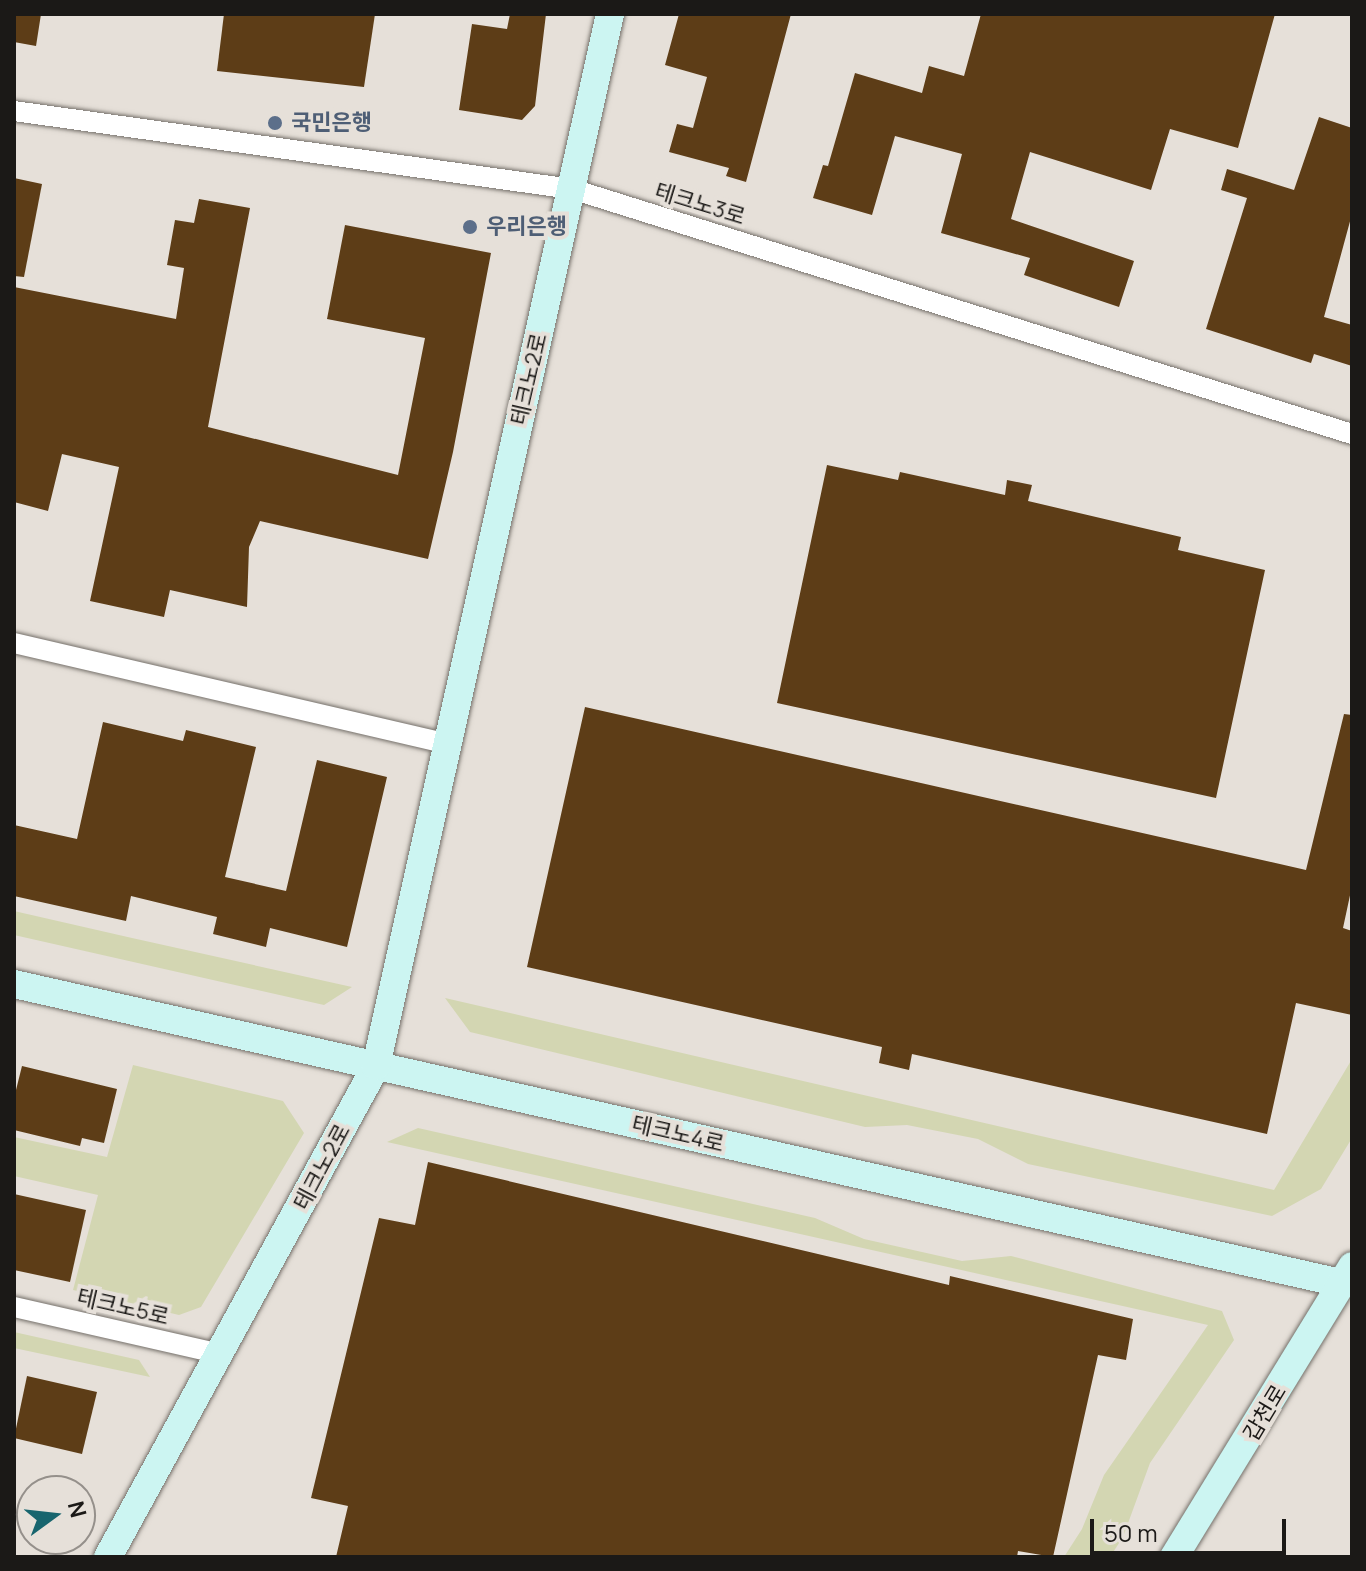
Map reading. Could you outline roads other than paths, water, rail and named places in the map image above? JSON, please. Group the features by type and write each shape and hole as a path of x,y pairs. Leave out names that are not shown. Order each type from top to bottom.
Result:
{"main road":[{"name":"테크노2로","path":"108,1557 376,1066 610,14"},
{"name":"테크노4로","path":"14,984 376,1066 1347,1275"},
{"name":"갑천로","path":"1174,1557 1347,1275"}],"street":[{"name":"테크노3로","path":"14,111 572,189 1352,434"},
{"path":"19,644 448,744"},
{"name":"테크노5로","path":"14,1307 221,1354"}],"place":[{"name":"국민은행","path":"275,123"},
{"name":"우리은행","path":"470,227"}]}
